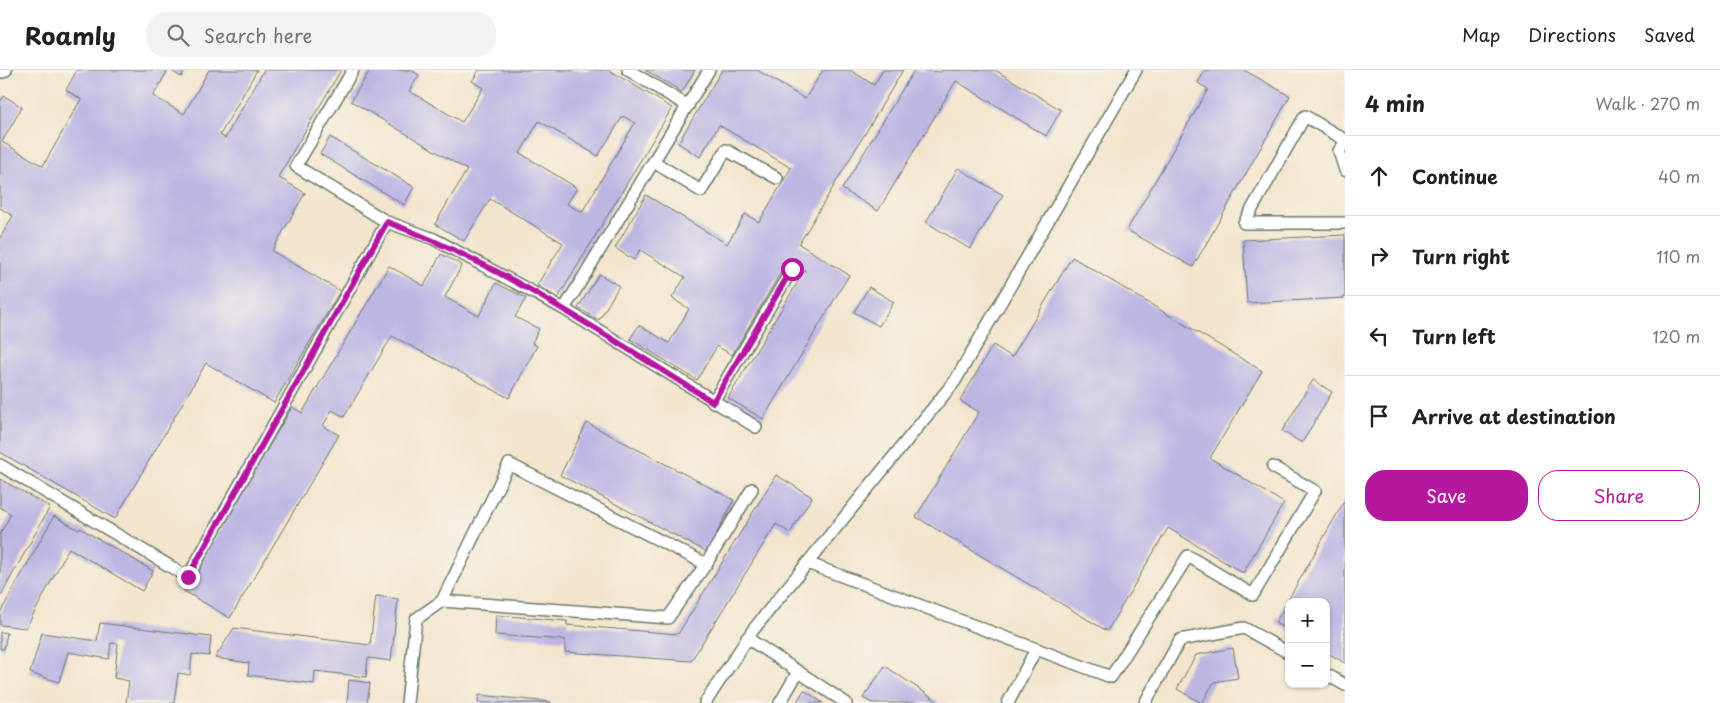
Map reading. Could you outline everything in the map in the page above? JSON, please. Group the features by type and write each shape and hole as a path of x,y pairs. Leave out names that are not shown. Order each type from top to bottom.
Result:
{"lane":[{"path":"1,70 3,72 6,70"},
{"path":"353,70 296,166 387,222 434,239 564,309 756,427"},
{"path":"628,70 688,106"},
{"path":"564,309 709,70"},
{"path":"705,703 747,638 955,381 1136,70"},
{"path":"1345,170 1340,151 1345,142 1305,116 1244,223 1345,223"},
{"path":"654,162 701,190 726,150 777,178"},
{"path":"0,465 188,577 387,222"},
{"path":"713,402 792,269"},
{"path":"407,703 416,619 442,601 508,464 706,564"},
{"path":"807,563 1111,677 1188,556 1253,595 1315,491 1273,467"},
{"path":"442,601 668,618 706,564 752,489"},
{"path":"1145,703 1180,640 1244,628 1285,652"},
{"path":"747,638 846,703"},
{"path":"1008,703 1036,649"},
{"path":"780,703 798,672"},
{"path":"1330,676 1345,685"}],"building":[{"path":"77,70 168,70 153,96 184,114 209,70 257,70 220,135 225,138 264,70 341,70 278,177 305,193 272,251 340,291 274,403 206,363 115,519 0,452 0,238 13,216 0,208 0,102 4,96 22,107 2,142 43,166 81,99 66,90"},
{"path":"170,70 185,70 181,77"},
{"path":"370,70 411,70 419,75 409,91 462,122 483,88 472,81 479,70 609,70 672,108 558,298 537,285 563,243 490,199 464,241 435,224 467,170 351,101","holes":["623,116 635,123 582,212 567,204 577,188 520,153 539,121 598,156"]},
{"path":"645,70 695,70 682,92"},
{"path":"722,70 757,70 805,99 823,70 850,70 874,85 883,70 903,70 799,244 849,275 763,419 728,398 805,270 788,260 732,355 717,346 697,380 630,339 639,325 669,343 689,309 672,298 685,277 640,250 634,260 615,248 646,195 727,244 745,214 759,222 791,168 719,125 700,157 678,143"},
{"path":"914,70 941,72 942,70 995,70 1061,110 1046,136 956,81 878,211 842,189"},
{"path":"1205,70 1244,70 1290,96 1193,267 1127,230 1208,89 1198,83"},
{"path":"330,137 414,187 404,205 320,154"},
{"path":"958,168 1003,195 970,249 926,222"},
{"path":"1345,235 1345,298 1247,303 1243,240"},
{"path":"441,254 462,265 445,297 479,316 496,283 526,298 515,317 539,329 532,343 537,346 509,398 392,336 344,417 332,410 323,426 339,435 230,618 184,591 292,407 302,413 389,266 424,286"},
{"path":"1072,257 1262,371 1210,458 1284,503 1243,573 1168,528 1107,631 916,517 979,412 960,401 993,345 1012,357"},
{"path":"599,274 619,286 599,320 578,308"},
{"path":"869,287 894,302 879,326 854,312"},
{"path":"1313,380 1332,392 1302,443 1282,431"},
{"path":"587,423 734,500 707,552 560,475"},
{"path":"776,475 812,497 790,533 776,524 691,661 565,652 565,640 495,635 496,615 567,621 567,625 678,634"},
{"path":"0,479 50,507 0,597 0,534 11,514 0,507"},
{"path":"1345,500 1345,663 1330,654 1330,598 1289,598"},
{"path":"54,516 79,530 80,528 153,571 142,591 69,548 26,628 0,625 0,613"},
{"path":"376,596 398,599 391,661 368,658 366,677 315,671 314,684 248,675 249,663 215,658 234,628 370,645"},
{"path":"1285,605 1285,629 1275,623"},
{"path":"100,623 211,637 209,656 192,654 190,675 178,673 174,703 126,703 129,681 114,678 118,644 111,643 109,659 68,652 59,682 30,673 42,633 97,641"},
{"path":"0,632 7,633 4,649 0,649"},
{"path":"1233,648 1238,678 1214,682 1202,703 1177,689 1196,655"},
{"path":"885,666 940,703 872,703 863,698"},
{"path":"349,680 370,683 367,703 347,703"},
{"path":"804,690 823,703 796,703"},
{"path":"479,695 551,702 551,703 478,703"}],"route":[{"path":"188,577 387,222 434,239 564,309 713,402 792,269"}]}
